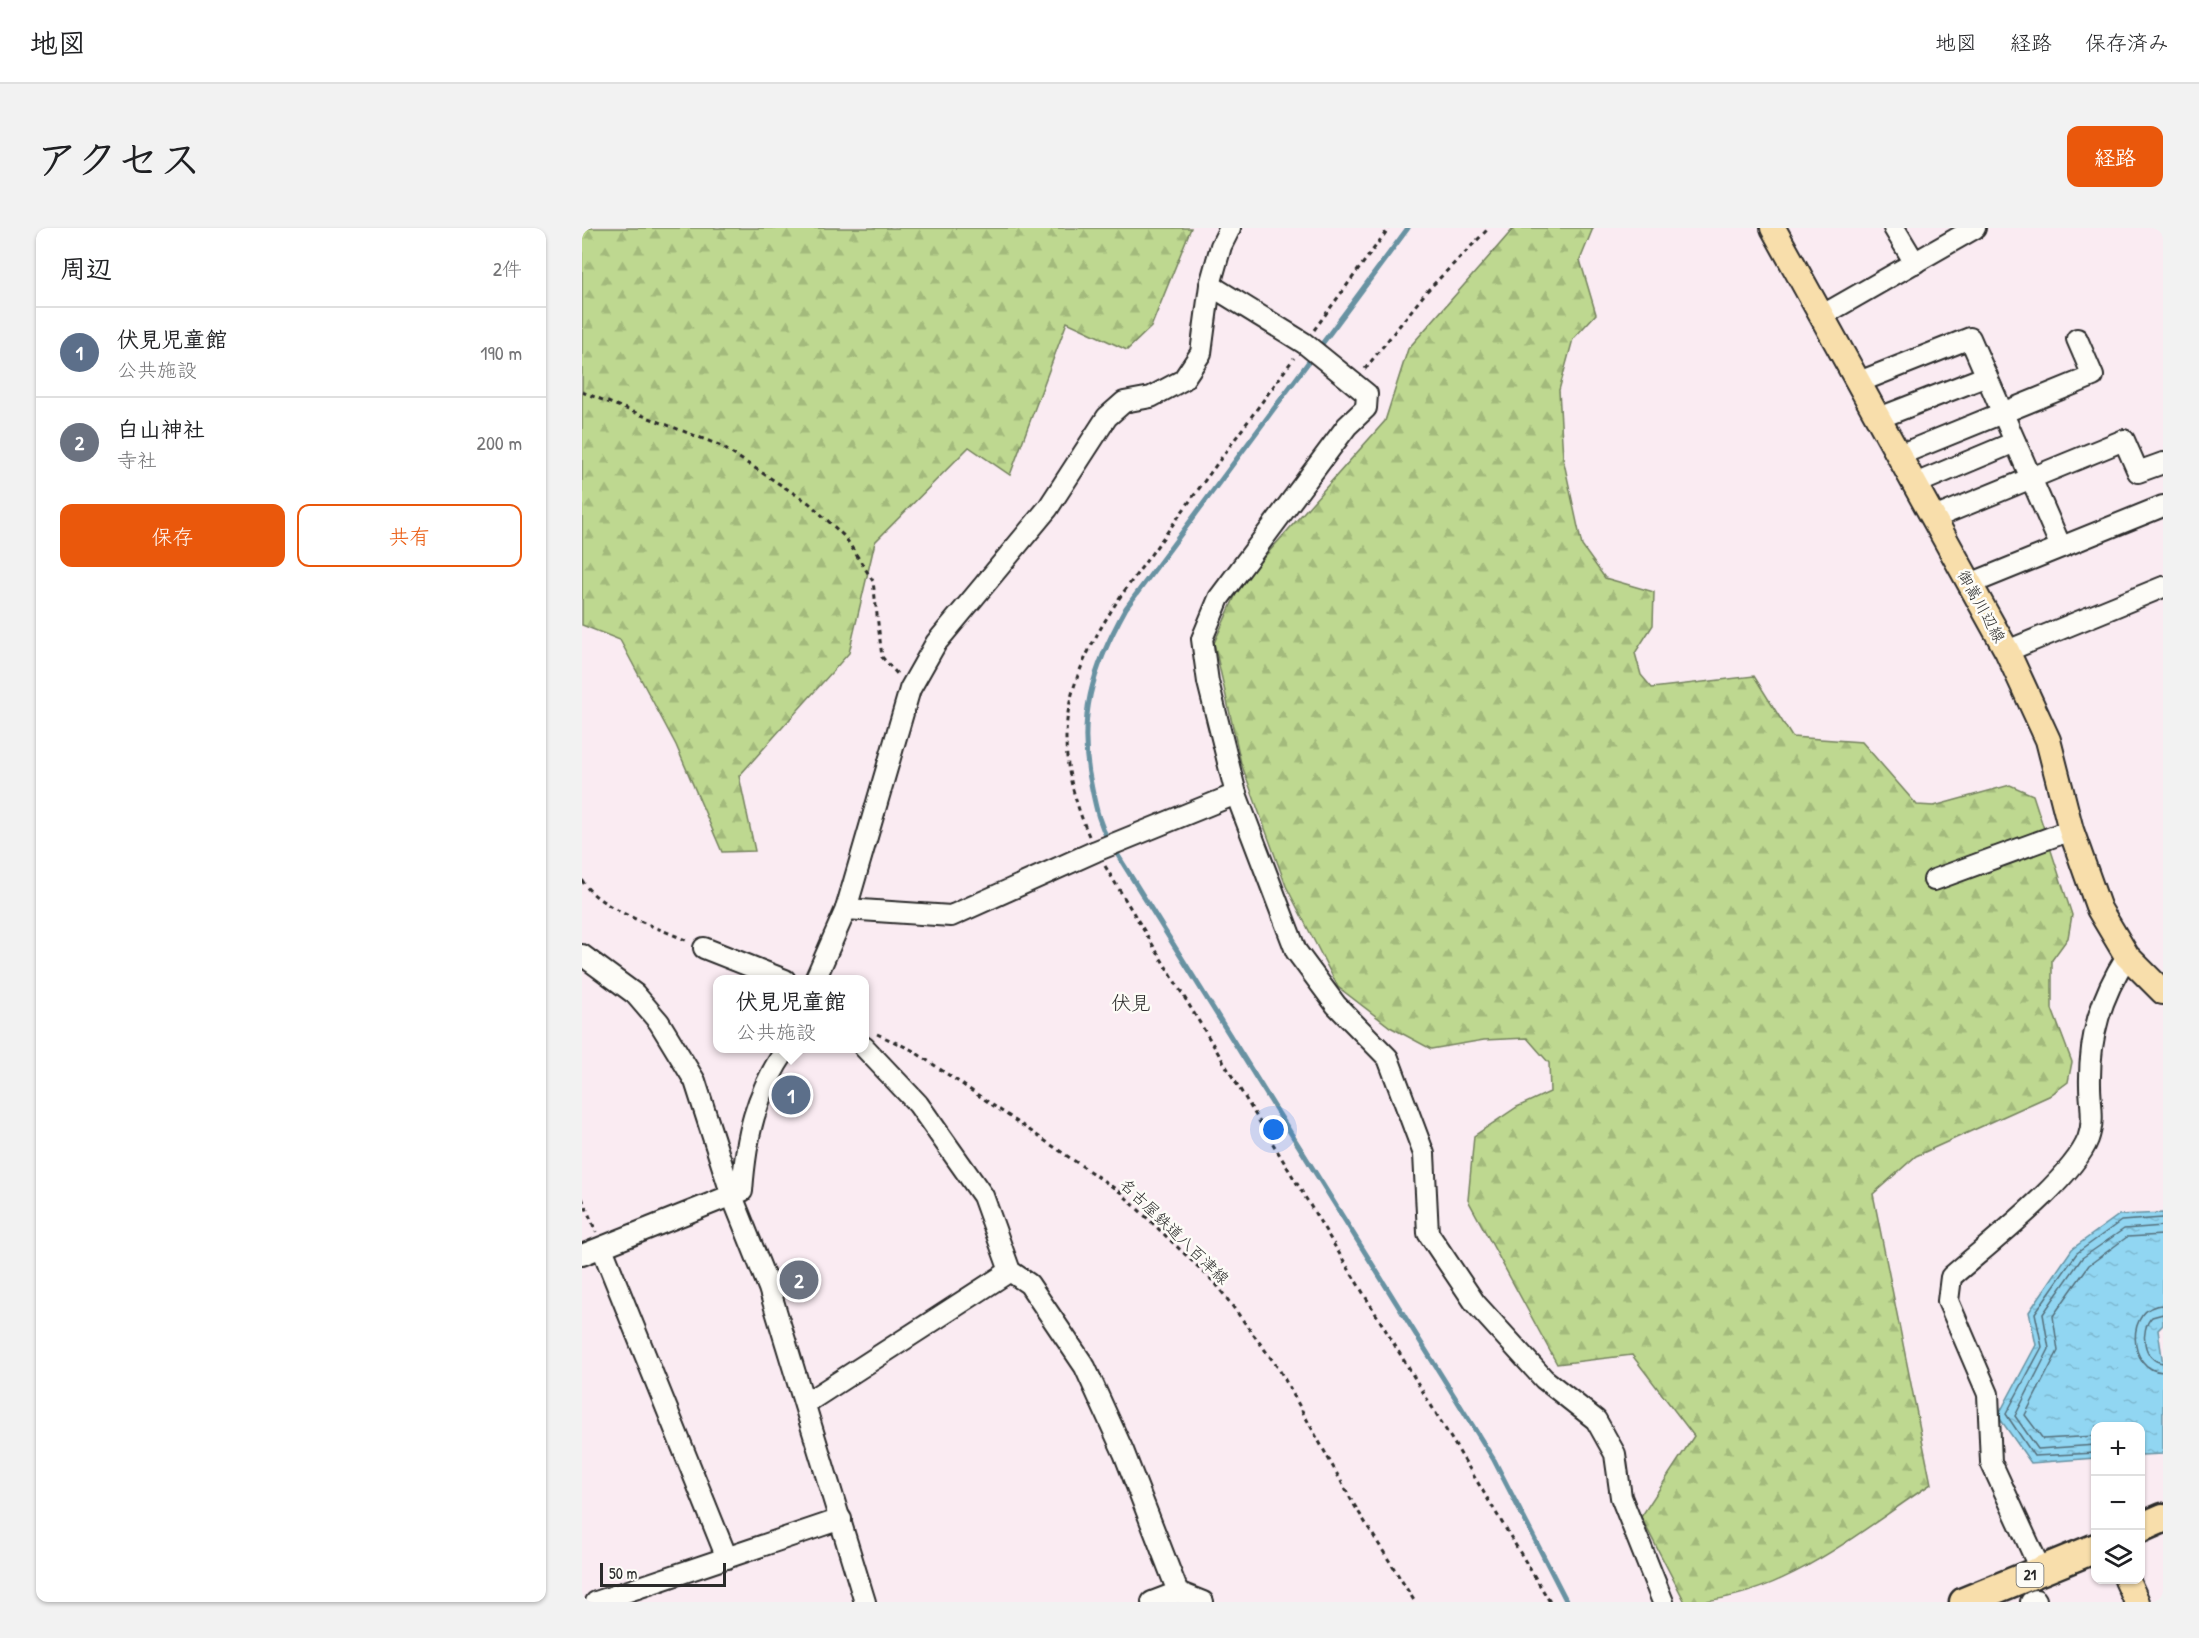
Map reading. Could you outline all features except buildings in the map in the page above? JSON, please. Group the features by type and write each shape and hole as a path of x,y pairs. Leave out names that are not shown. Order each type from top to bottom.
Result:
{"highway":[{"path":"2145,1526 2163,1518"},
{"name":"21","path":"1964,1602 2091,1550"}],"main road":[{"name":"御嵩川辺線","path":"1773,228 2007,651 2048,740 2071,830 2099,909 2127,956 2163,992"},
{"path":"2129,1584 2137,1602"}],"street":[{"path":"817,975 846,909 910,689 936,643 1048,508 1107,417 1124,402 1151,397 1184,380 1201,352 1210,285 1221,246 1230,228"},
{"path":"1894,228 1915,263"},
{"path":"1823,315 1974,228"},
{"path":"1210,285 1305,343 1367,394 1366,408 1347,426 1219,598 1202,639 1208,682 1236,794 1296,951 1336,1005 1388,1058 1424,1154 1428,1233 1475,1303 1544,1379 1596,1420 1615,1454 1621,1497 1655,1599"},
{"path":"1859,382 1970,338 2061,547"},
{"path":"1899,455 2094,375 2077,339"},
{"path":"1879,418 1987,376"},
{"path":"1934,518 2124,440 2138,472 2163,463"},
{"path":"1915,484 2015,442"},
{"path":"1970,584 2163,506"},
{"path":"2007,651 2163,587"},
{"path":"846,909 951,916 1096,850 1236,794"},
{"path":"1934,880 2071,830"},
{"path":"704,948 772,975"},
{"path":"582,955 635,994 659,1022 680,1055 706,1111 732,1196 769,1288 865,1602"},
{"path":"2041,1571 1991,1462 1988,1394 1948,1301 1951,1277 2044,1195 2075,1160 2088,1140 2093,1118 2090,1086 2093,1029 2112,979 2127,956"},
{"path":"869,1040 918,1104 983,1196 1010,1271 1029,1284 1085,1367 1124,1453 1178,1592"},
{"path":"582,1255 742,1191 752,1122 762,1089 784,1053"},
{"path":"602,1248 727,1558"},
{"path":"806,1403 1010,1271"},
{"path":"596,1602 841,1519"},
{"path":"1152,1602 1178,1592 1203,1602"}],"path":[{"path":"1389,228 1120,597 1095,635 1075,681 1065,725 1068,765 1074,800 1096,850 1550,1602"},
{"path":"1355,382 1427,291 1489,228"},
{"path":"582,392 719,445 809,503 845,537 873,581 882,657 910,689"},
{"path":"582,880 586,889 601,901 704,948"},
{"name":"名古屋鉄道八百津線","path":"869,1040 912,1050 1120,1192 1216,1284 1279,1369 1353,1503 1415,1602"},
{"path":"582,1198 602,1248"}],"green space":[{"path":"582,228 1191,228 1151,327 1127,350 1067,322 1010,475 969,447 875,542 849,653 739,776 755,851 722,852 676,745 620,640 582,625"},
{"path":"1514,228 1593,228 1580,260 1596,314 1573,339 1559,390 1563,458 1582,546 1605,578 1654,592 1653,625 1635,653 1641,675 1652,688 1754,676 1792,737 1862,742 1917,805 1934,806 2010,785 2033,795 2072,915 2068,938 2052,960 2052,1009 2072,1062 2068,1082 2049,1096 1916,1156 1873,1194 1931,1484 1845,1543 1784,1578 1719,1599 1685,1602 1641,1517 1694,1436 1632,1355 1557,1364 1468,1200 1474,1136 1517,1107 1550,1092 1549,1063 1527,1038 1484,1040 1431,1049 1390,1027 1338,987 1286,886 1241,763 1214,643 1241,583 1385,421 1408,349"}],"water":[{"path":"2163,1213 2163,1325 2158,1330 2163,1364 2163,1454 2145,1455 2145,1422 2091,1422 2091,1458 2031,1463 1998,1416 2036,1345 2029,1312 2072,1249 2119,1215"}],"waterway":[{"path":"1109,841 1100,822 1095,803 1087,763 1086,739 1090,695 1096,673 1114,630 1126,608 1408,228"},
{"path":"1114,849 1494,1460 1567,1602"}],"place":[{"name":"伏見児童館","path":"791,1095"},
{"name":"白山神社","path":"799,1280"}],"district":[{"name":"伏見","path":"1131,1003"}]}
